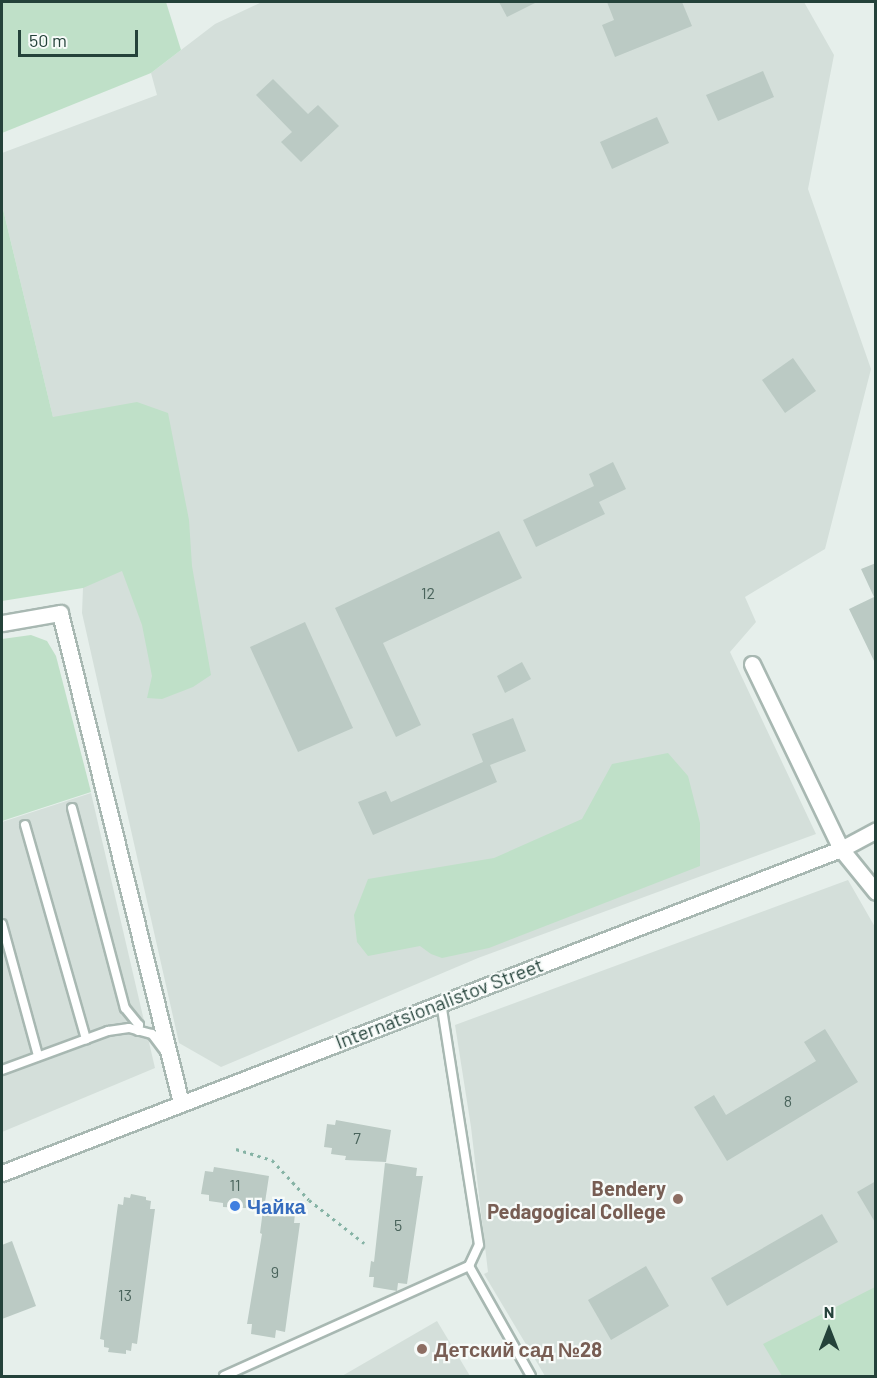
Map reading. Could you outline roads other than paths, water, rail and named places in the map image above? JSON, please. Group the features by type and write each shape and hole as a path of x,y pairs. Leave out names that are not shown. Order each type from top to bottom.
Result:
{"street":[{"path":"2,623 60,613 181,1103"},
{"path":"752,664 841,849 876,892"},
{"name":"Internatsionalistov Street","path":"2,1173 841,849 876,830"}],"lane":[{"path":"72,808 125,1008 139,1025 138,1030"},
{"path":"25,825 86,1039"},
{"path":"2,924 38,1056"},
{"path":"224,1377 469,1266 479,1245 441,1002"},
{"path":"2,1070 108,1031 129,1028 152,1034 170,1058"},
{"path":"469,1266 531,1377"}],"place":[{"name":"Bendery Pedagogical College","path":"678,1199"},
{"name":"Чайка","path":"235,1206"},
{"name":"Детский сад №28","path":"422,1349"}]}
